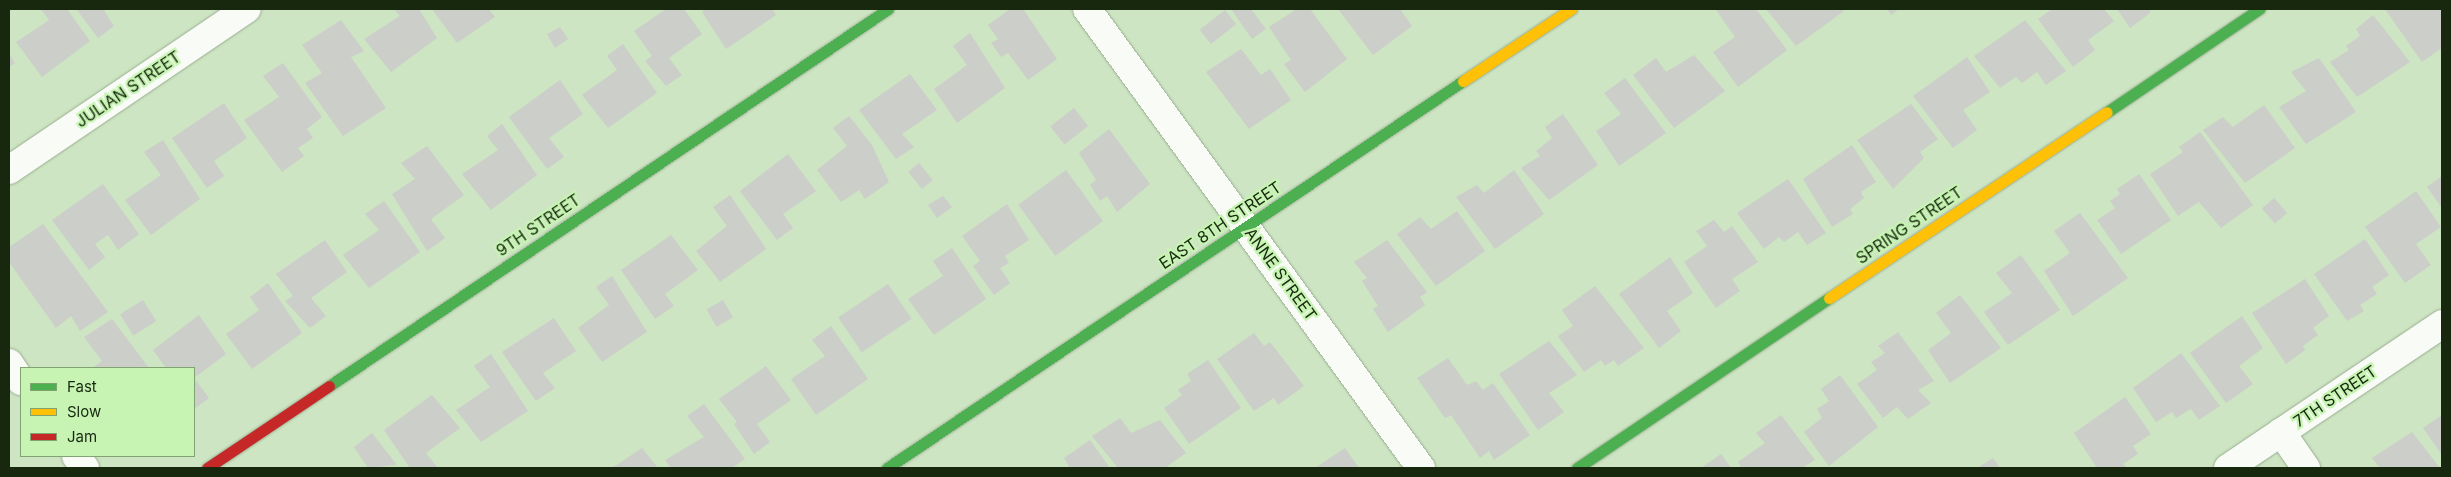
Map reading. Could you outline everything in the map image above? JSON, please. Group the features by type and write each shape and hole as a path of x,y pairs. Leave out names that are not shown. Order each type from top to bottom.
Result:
{"street":[{"name":"JULIAN STREET","path":"9,170 247,9"},
{"name":"9TH STREET","path":"207,468 888,9"},
{"name":"ANNE STREET","path":"1087,9 1421,468"},
{"name":"EAST 8TH STREET","path":"887,468 1571,9"},
{"name":"SPRING STREET","path":"1578,468 2259,9"},
{"name":"7TH STREET","path":"2228,468 2442,324"},
{"path":"9,363 20,380"},
{"path":"2281,432 2306,468"},
{"path":"77,457 85,468"}],"building":[{"path":"41,9 67,9 90,41 42,77 16,42 49,20"},
{"path":"103,9 114,26 98,38 77,10"},
{"path":"394,9 419,9 437,38 391,72 364,39 400,16"},
{"path":"432,9 489,9 495,17 457,43"},
{"path":"666,9 684,9 702,34 669,58 682,75 666,86 645,61 652,56 634,31"},
{"path":"706,9 772,9 776,15 726,49 702,12"},
{"path":"1010,9 1023,9 1057,59 1028,80 1008,53 1001,57 991,43 998,39 988,25"},
{"path":"1231,9 1251,9 1266,29 1252,39"},
{"path":"1297,9 1310,9 1347,59 1305,92 1284,64 1291,60 1269,27"},
{"path":"1338,9 1400,9 1412,26 1373,55"},
{"path":"1756,9 1787,50 1738,87 1713,52 1735,37 1716,10"},
{"path":"1766,9 1842,9 1844,11 1796,46"},
{"path":"1887,9 1899,9 1891,15"},
{"path":"2052,9 2104,9 2114,21 2088,40 2095,50 2073,67 2038,19"},
{"path":"2117,9 2150,9 2150,13 2130,28"},
{"path":"2385,9 2442,9 2442,48 2422,62"},
{"path":"1225,10 1236,24 1211,44 1200,30"},
{"path":"2373,15 2410,62 2357,97 2330,62 2349,50 2346,46 2360,36 2356,29"},
{"path":"341,20 364,51 351,57 386,108 343,136 305,83 322,73 302,45"},
{"path":"2025,20 2066,71 2046,85 2037,72 2022,83 2016,77 2000,88 1974,56"},
{"path":"560,27 568,39 555,48 547,34"},
{"path":"970,33 1005,88 957,123 934,89 967,65 953,46"},
{"path":"623,44 657,93 608,128 582,95 617,70 607,56"},
{"path":"1241,49 1261,75 1270,69 1291,100 1249,129 1206,72"},
{"path":"9,54 15,63 9,67"},
{"path":"1694,55 1725,91 1674,128 1633,75 1656,58 1666,72"},
{"path":"1967,57 1990,92 1963,110 1977,130 1953,148 1913,96"},
{"path":"2319,58 2356,112 2306,144 2279,107 2306,91 2291,72"},
{"path":"283,63 322,117 307,129 313,138 298,148 304,156 282,172 244,120 279,97 263,76"},
{"path":"910,74 937,110 902,134 914,147 896,159 859,110"},
{"path":"1625,78 1666,133 1619,166 1596,131 1621,114 1604,93"},
{"path":"560,80 583,114 549,138 564,157 547,169 509,117"},
{"path":"224,103 247,138 214,161 224,176 207,188 172,138"},
{"path":"1911,104 1938,139 1920,152 1924,158 1893,189 1857,140"},
{"path":"2264,105 2295,148 2245,183 2203,130 2223,117 2233,127"},
{"path":"1074,108 1088,126 1065,145 1050,126"},
{"path":"1563,114 1598,165 1549,200 1521,168 1540,156 1536,151 1552,138 1545,127"},
{"path":"849,116 872,145 889,182 865,199 859,190 841,202 817,170 847,146 833,128"},
{"path":"502,124 537,175 491,210 462,174 498,150 487,136"},
{"path":"1109,129 1150,184 1117,212 1107,196 1100,201 1090,185 1096,180 1079,153"},
{"path":"2200,132 2253,205 2221,228 2199,202 2178,216 2150,174 2183,152 2179,147"},
{"path":"163,140 200,199 151,235 125,200 161,175 144,152"},
{"path":"1852,145 1876,182 1861,192 1864,198 1850,209 1853,214 1832,227 1803,179"},
{"path":"427,146 464,195 431,219 445,238 427,251 392,194 415,179 401,163"},
{"path":"788,154 816,191 783,214 793,228 777,240 740,191"},
{"path":"919,163 933,180 922,189 908,172"},
{"path":"1066,170 1103,221 1055,256 1018,205"},
{"path":"1514,170 1544,214 1495,249 1456,197 1477,185 1484,193"},
{"path":"2139,174 2171,220 2121,254 2097,220 2115,208 2110,201 2120,194 2117,189"},
{"path":"2442,176 2442,208 2427,187"},
{"path":"1788,179 1826,233 1807,245 1798,232 1784,242 1779,237 1764,249 1737,213"},
{"path":"103,184 139,234 118,250 108,235 95,244 105,257 89,270 52,220"},
{"path":"2416,191 2441,227 2416,244 2431,265 2405,283 2365,227"},
{"path":"730,195 766,249 720,282 696,251 727,226 713,207"},
{"path":"943,196 952,207 937,218 928,205"},
{"path":"2274,198 2287,213 2275,224 2262,208"},
{"path":"384,201 420,252 369,288 343,255 379,230 365,214"},
{"path":"1007,204 1029,240 1005,256 1009,263 1000,268 1010,283 994,295 973,266 980,261 962,236"},
{"path":"1457,211 1485,251 1436,286 1397,234 1420,217 1431,229"},
{"path":"2080,213 2128,278 2073,316 2044,271 2070,253 2054,231"},
{"path":"1714,220 1724,232 1732,226 1758,262 1732,279 1740,291 1716,308 1684,262 1707,246 1696,231"},
{"path":"43,224 108,312 80,331 71,316 56,328 9,262 9,247"},
{"path":"671,235 698,270 665,294 674,306 655,319 621,270"},
{"path":"2365,239 2389,275 2372,287 2377,294 2360,305 2364,311 2347,321 2314,274"},
{"path":"325,240 347,272 311,298 326,316 310,328 285,301 293,296 276,274"},
{"path":"1387,240 1427,292 1420,297 1425,305 1388,332 1373,309 1378,306 1362,281 1367,278 1354,262"},
{"path":"952,248 986,299 934,335 908,299 943,276 933,261"},
{"path":"2021,255 2060,310 2008,345 1984,312 2012,293 1996,273"},
{"path":"1670,257 1693,293 1667,311 1681,331 1659,348 1619,294"},
{"path":"612,276 647,332 602,362 578,328 609,305 596,287"},
{"path":"2305,279 2329,316 2313,328 2318,335 2303,346 2305,350 2286,364 2252,313"},
{"path":"268,283 302,333 252,369 226,334 259,310 250,297"},
{"path":"888,284 911,319 862,352 838,318"},
{"path":"1595,286 1644,348 1618,366 1614,360 1605,366 1601,360 1584,372 1558,336 1573,326 1562,310"},
{"path":"1960,295 2001,348 1950,383 1928,350 1951,333 1936,313"},
{"path":"143,300 156,321 133,336 120,314"},
{"path":"723,300 733,317 717,327 707,310"},
{"path":"199,315 226,354 195,377 195,367 165,367 153,350"},
{"path":"2242,316 2263,348 2239,366 2253,384 2226,403 2190,353"},
{"path":"554,318 576,351 543,373 555,388 536,401 502,352"},
{"path":"112,319 148,367 93,367 102,361 84,337"},
{"path":"831,326 868,379 816,415 791,379 825,356 812,340"},
{"path":"1898,332 1934,381 1918,390 1931,403 1908,419 1897,407 1883,418 1857,384 1877,370 1871,362 1885,353 1878,346"},
{"path":"1254,333 1264,346 1270,342 1304,386 1278,405 1274,398 1254,411 1217,359"},
{"path":"1549,341 1577,375 1549,393 1564,412 1538,430 1499,374"},
{"path":"2181,353 2220,406 2199,420 2191,409 2176,418 2172,412 2156,422 2133,388"},
{"path":"491,354 528,411 481,442 456,410 490,387 474,366"},
{"path":"1448,358 1467,385 1476,381 1483,390 1493,383 1530,435 1494,460 1489,451 1480,458 1451,415 1445,418 1417,378"},
{"path":"1208,360 1241,408 1189,444 1164,408 1182,395 1178,390 1191,381 1187,374"},
{"path":"766,366 791,400 757,424 770,442 754,454 734,424 737,422 719,399"},
{"path":"1840,375 1878,427 1829,466 1804,432 1822,418 1817,409 1829,401 1821,389"},
{"path":"195,379 209,398 195,408"},
{"path":"432,395 460,428 426,453 437,467 410,468 384,430"},
{"path":"2125,397 2151,434 2133,446 2138,454 2123,464 2127,468 2097,468 2074,433"},
{"path":"704,404 745,459 732,468 671,468 665,460 704,437 687,416"},
{"path":"1781,415 1815,460 1802,468 1742,468 1738,462 1765,443 1756,433"},
{"path":"2442,415 2442,455 2423,428"},
{"path":"1120,418 1131,433 1160,420 1186,453 1165,468 1118,468 1092,436"},
{"path":"2412,432 2440,468 2380,468 2372,458"},
{"path":"372,433 397,465 368,468 354,447"},
{"path":"1090,440 1110,468 1070,468 1064,458"},
{"path":"642,448 658,468 612,468"},
{"path":"1345,448 1359,468 1315,468"},
{"path":"1721,454 1731,468 1701,468"},
{"path":"1993,458 2000,468 1977,468"}],"traffic: fast":[{"path":"329,386 888,9"},
{"path":"2107,112 2259,9"},
{"path":"887,468 1463,81"},
{"path":"1577,468 1829,298"}],"traffic: slow":[{"path":"1463,81 1571,9"},
{"path":"1829,298 2107,112"}],"traffic: jam":[{"path":"207,468 329,386"}]}
